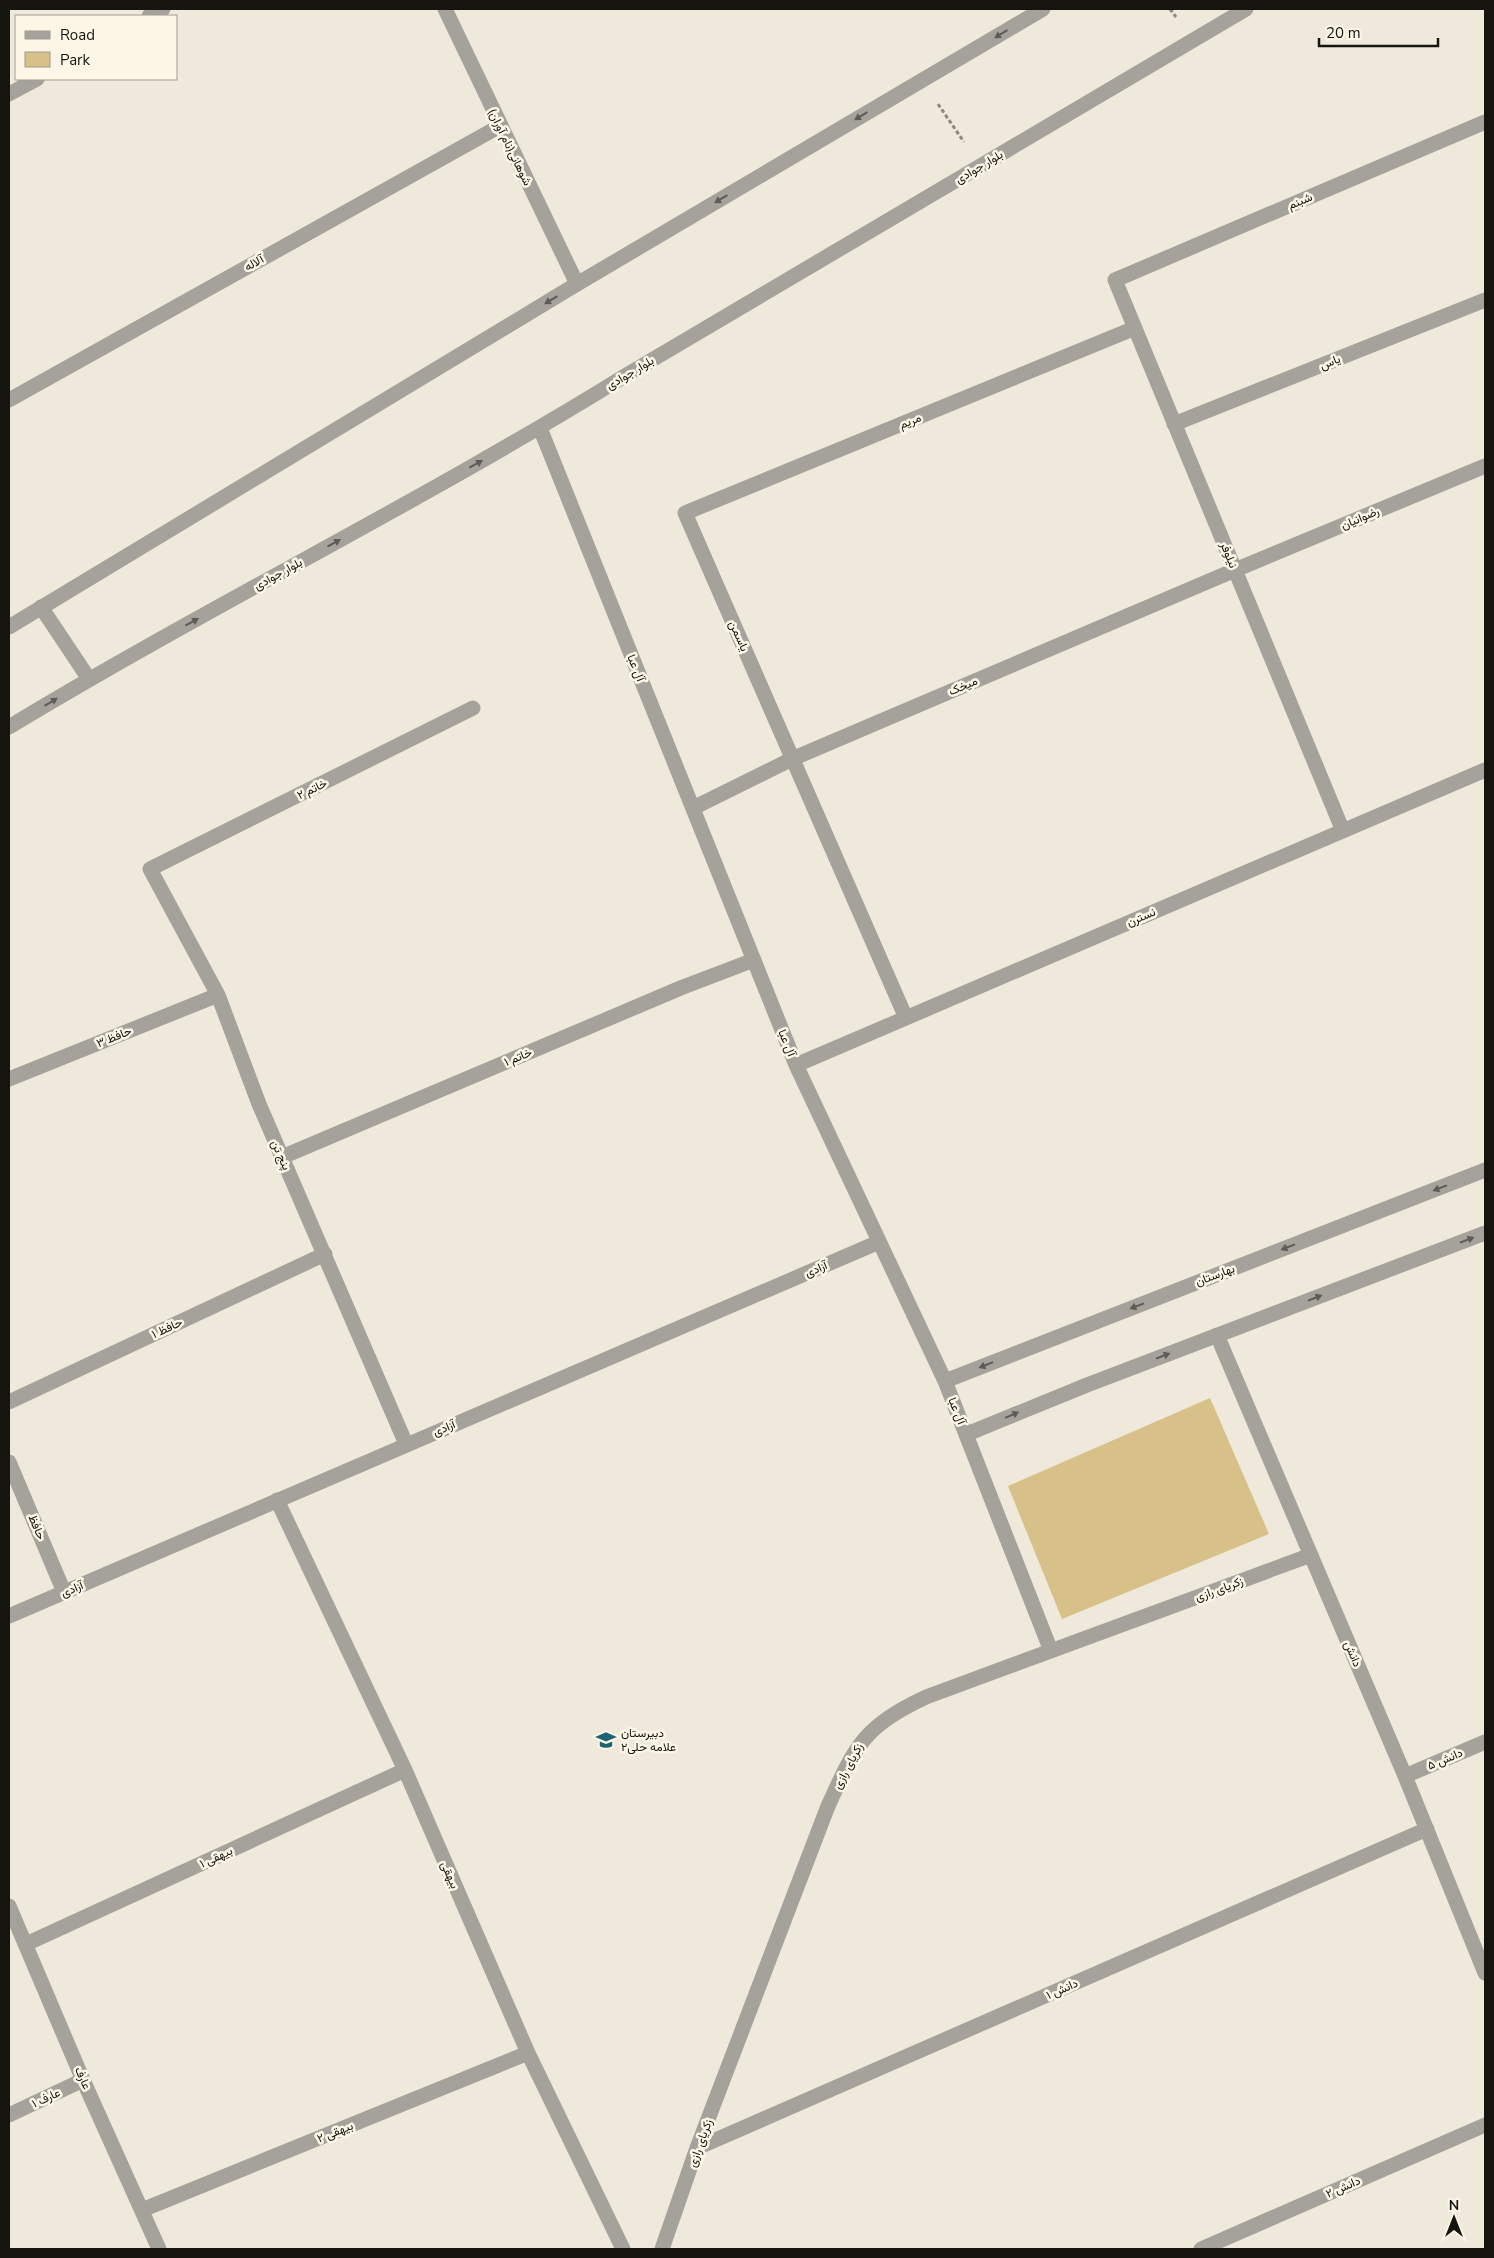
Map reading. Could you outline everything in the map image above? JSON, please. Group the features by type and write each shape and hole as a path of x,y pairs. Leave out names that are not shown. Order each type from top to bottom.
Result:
{"street":[{"path":"151,15 163,9"},
{"name":"شوهانی(نام آوران)","path":"445,9 577,284"},
{"path":"9,627 577,284 1042,9"},
{"name":"بلوار جوادی","path":"9,727 89,679 540,428 1246,9"},
{"path":"9,94 35,80"},
{"name":"شبنم","path":"1115,280 1485,122"},
{"name":"آلاله","path":"9,400 500,126"},
{"name":"نیلوفر","path":"1115,280 1342,831"},
{"name":"یاس","path":"1174,424 1485,300"},
{"name":"مریم","path":"685,513 1135,328"},
{"name":"آل عبا","path":"540,428 796,1065 945,1382 1051,1651"},
{"name":"رضوانیان","path":"1235,570 1485,466"},
{"name":"یاسمن","path":"685,513 906,1018"},
{"name":"میخک","path":"693,808 792,760 1235,570"},
{"path":"41,607 89,679"},
{"name":"خاتم ۲","path":"150,869 473,708"},
{"name":"نسترن","path":"796,1065 1485,770"},
{"name":"پنج تن","path":"150,869 218,995 259,1104 406,1444"},
{"name":"خاتم ۱","path":"282,1157 665,994 754,960"},
{"name":"حافظ ۳","path":"9,1079 218,995"},
{"name":"بهارستان","path":"945,1382 1485,1170"},
{"path":"967,1434 1485,1233"},
{"name":"آزادی","path":"9,1616 879,1242"},
{"name":"حافظ ۱","path":"9,1402 325,1254"},
{"name":"دانش","path":"1217,1336 1405,1776 1485,1973"},
{"name":"حافظ","path":"9,1462 64,1592"},
{"name":"بیهقی","path":"277,1500 405,1770 528,2053 624,2249"},
{"name":"زکریای رازی","path":"662,2249 698,2148 822,1821 844,1770 861,1741 883,1719 912,1703 957,1684 1310,1555"},
{"name":"دانش ۵","path":"1405,1776 1485,1742"},
{"name":"بیهقی ۱","path":"26,1944 405,1770"},
{"name":"دانش ۱","path":"698,2148 1427,1829"},
{"name":"عارف","path":"9,1906 83,2080 159,2249"},
{"name":"بیهقی ۲","path":"142,2210 528,2053"},
{"name":"عارف ۱","path":"9,2115 83,2080"},
{"name":"دانش ۲","path":"1201,2249 1485,2125"}],"path":[{"path":"922,80 980,166"}],"green space":[{"path":"1210,1398 1269,1534 1062,1619 1008,1486"}],"place":[{"name":"دبیرستان علامه حلی۲","path":"606,1740"}]}
